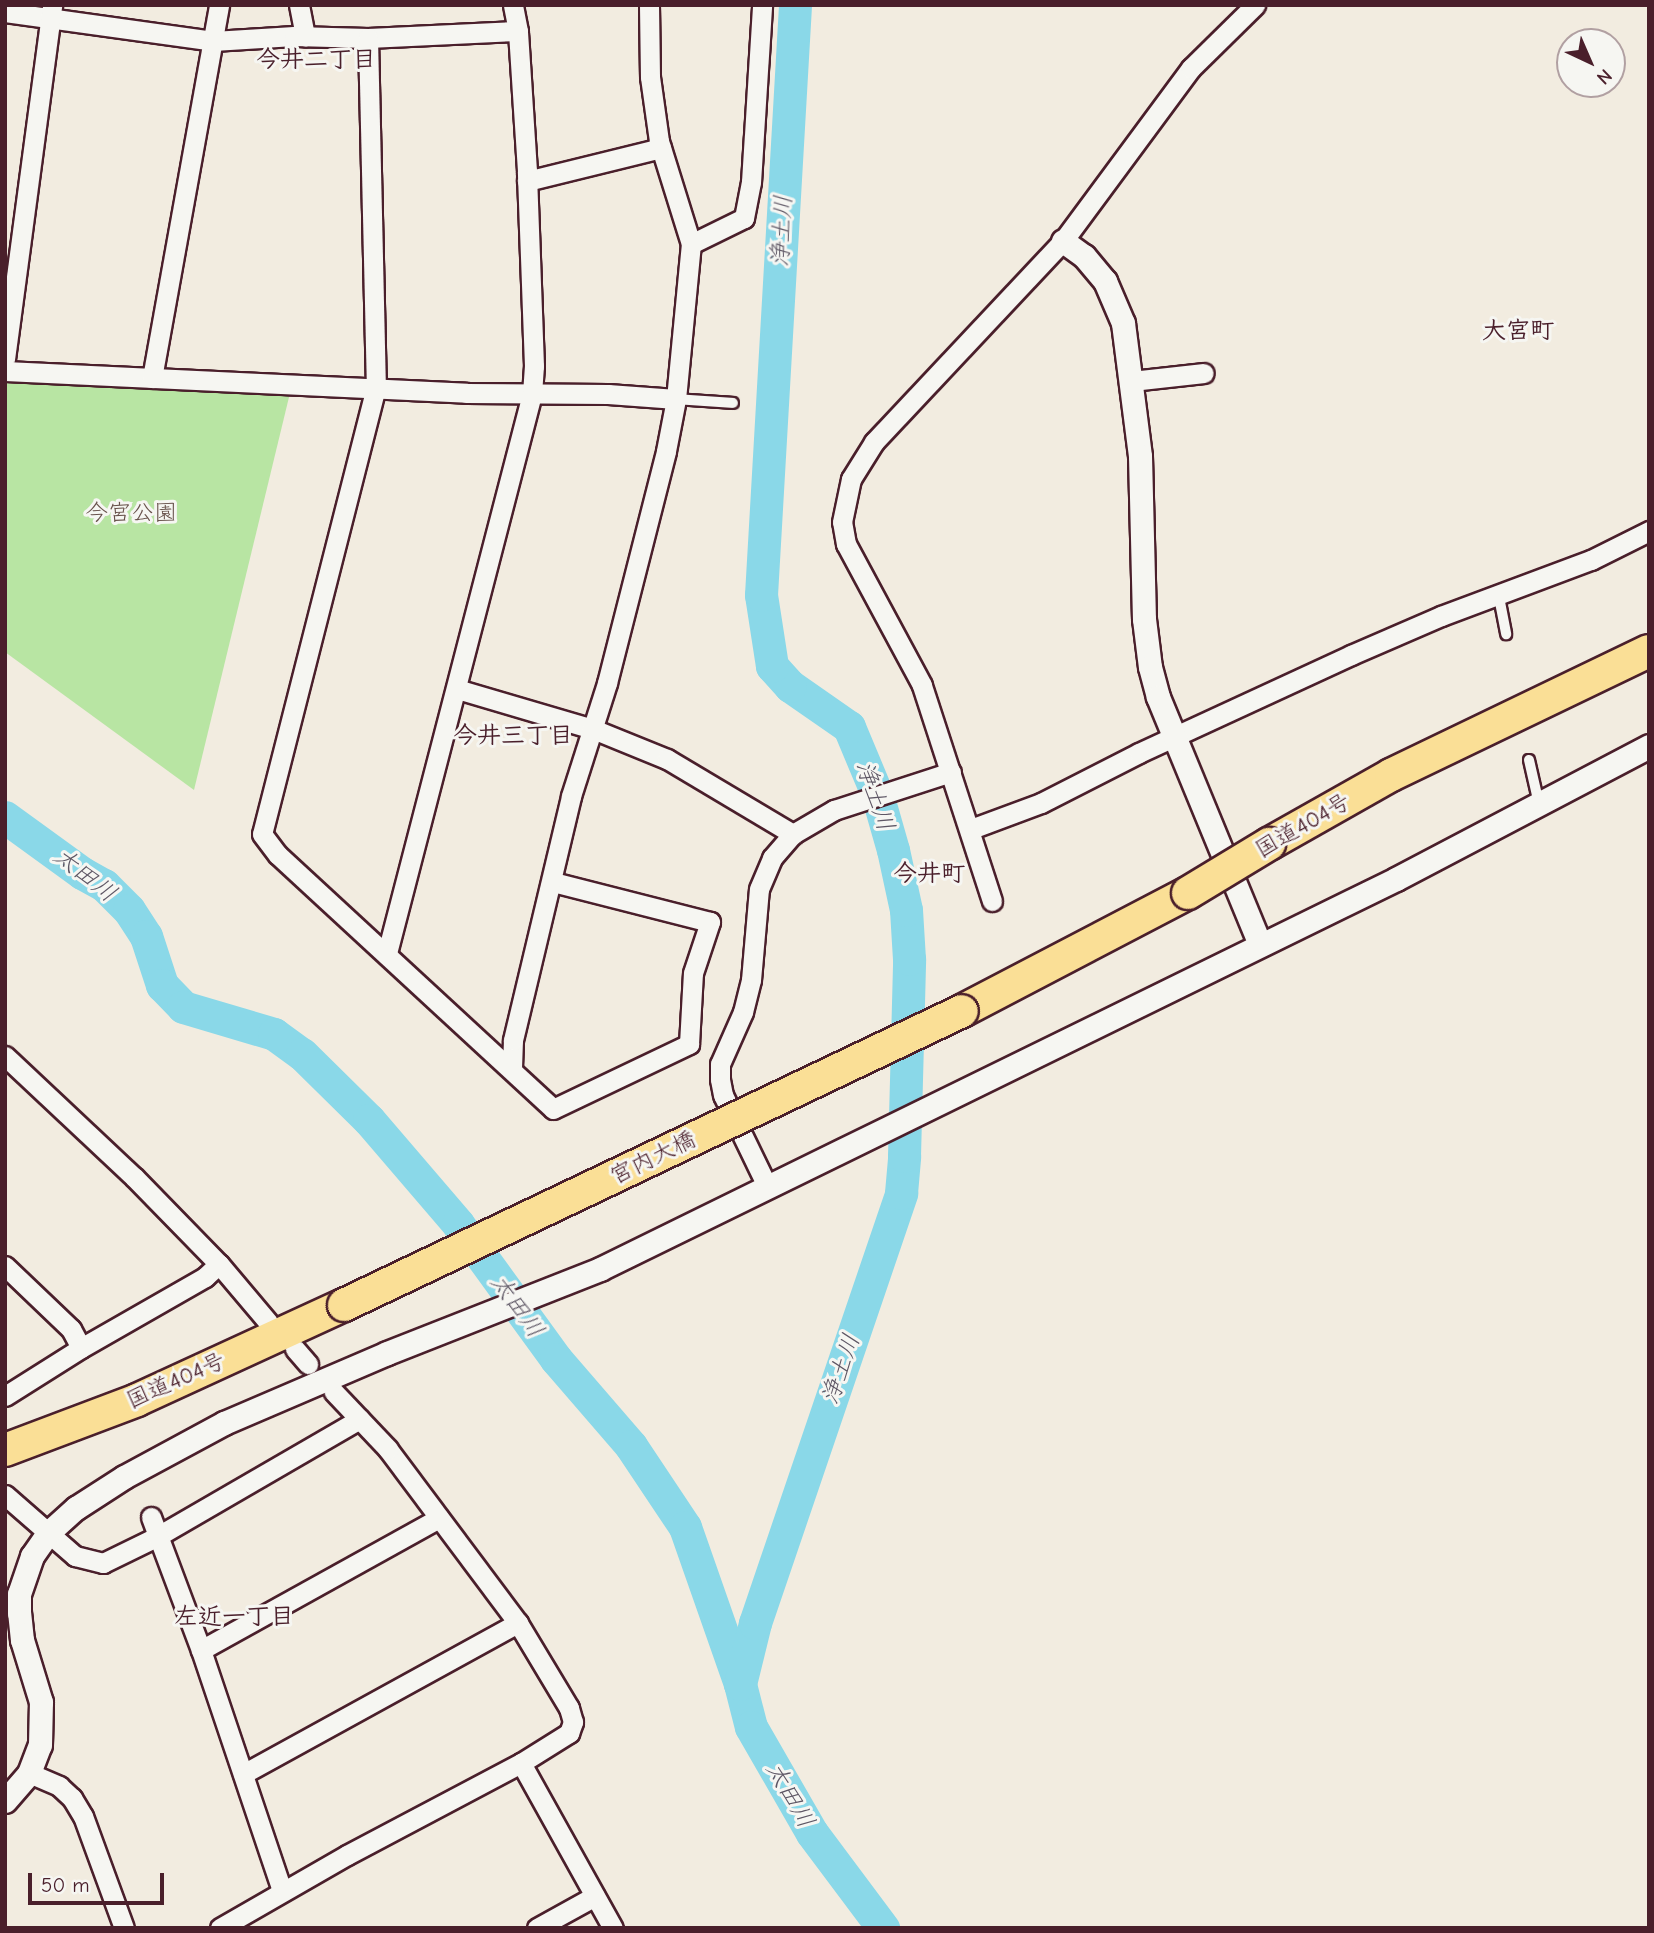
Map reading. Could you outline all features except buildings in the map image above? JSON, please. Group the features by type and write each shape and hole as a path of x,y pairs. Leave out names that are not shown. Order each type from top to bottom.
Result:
{"highway":[{"name":"国道404号","path":"962,1012 1188,893 1391,775 1649,651"},
{"name":"宮内大橋","path":"344,1305 962,1012"},
{"name":"国道404号","path":"5,1450 137,1400 344,1305"}],"street":[{"path":"152,378 219,5"},
{"path":"299,5 305,36"},
{"path":"387,953 532,394 534,366 527,181 518,31 513,5"},
{"path":"512,1068 513,1040 553,882 571,796 593,729 663,464 676,399 691,244 662,148 650,77 649,5"},
{"path":"691,244 744,218 751,182 762,5"},
{"path":"992,901 971,829 922,685 846,544 842,522 851,479 874,442 1063,241 1191,68 1255,5"},
{"path":"5,12 51,13 213,41 518,31"},
{"path":"5,359 51,13"},
{"path":"368,38 376,387 262,834 278,855 512,1068 553,1109 689,1044 692,1033 693,973 710,922 553,882"},
{"path":"527,181 662,148"},
{"path":"1063,241 1097,269 1115,299 1123,323 1140,456 1144,619 1150,667 1174,737 1260,945"},
{"path":"5,371 532,394 608,394 676,399"},
{"path":"1132,381 1204,373"},
{"path":"971,829 1041,803 1174,737 1351,655 1441,616 1499,597 1591,560 1649,531"},
{"path":"457,690 593,729 667,759 793,834"},
{"path":"5,1801 29,1773 40,1745 42,1714 22,1640 19,1594 32,1556 48,1533 86,1502 181,1445 224,1423 387,1353 600,1269 768,1188 1260,945 1649,746"},
{"path":"768,1188 723,1095 720,1063 743,1012 751,980 759,889 772,858 793,834 834,810 951,772"},
{"path":"5,1056 134,1177 219,1264 268,1322"},
{"path":"5,1396 81,1348 205,1277 219,1264"},
{"path":"5,1266 71,1329 81,1348"},
{"path":"220,1928 282,1891 521,1763 569,1733 573,1722 569,1707 517,1623 388,1449 334,1392"},
{"path":"5,1494 75,1556 103,1563 155,1527 360,1419"},
{"path":"201,1650 439,1518"},
{"path":"155,1527 201,1650 282,1891"},
{"path":"243,1774 517,1623"},
{"path":"521,1763 613,1928"},
{"path":"29,1773 58,1786 72,1797 83,1816 124,1928"},
{"path":"537,1928 595,1896"}],"lane":[{"path":"676,399 733,403"},
{"path":"1499,597 1506,634"},
{"path":"1529,760 1539,804"}],"green space":[{"name":"今宮公園","path":"5,383 290,393 194,790 5,652"}],"waterway":[{"name":"浄土川","path":"740,1684 755,1623 901,1193 904,1156 909,959 906,910 893,850 877,794 849,727 790,686 772,666 761,595 795,5"},
{"name":"太田川","path":"5,817 82,873 104,885 129,910 146,936 162,985 183,1007 274,1034 302,1054 369,1120 458,1224 556,1359 631,1446 685,1527 740,1684 751,1727 812,1833 883,1928"}],"district":[{"name":"今井二丁目","path":"316,60"},
{"name":"大宮町","path":"1518,331"},
{"name":"今井三丁目","path":"513,736"},
{"name":"今井町","path":"929,874"},
{"name":"左近一丁目","path":"234,1617"}]}
